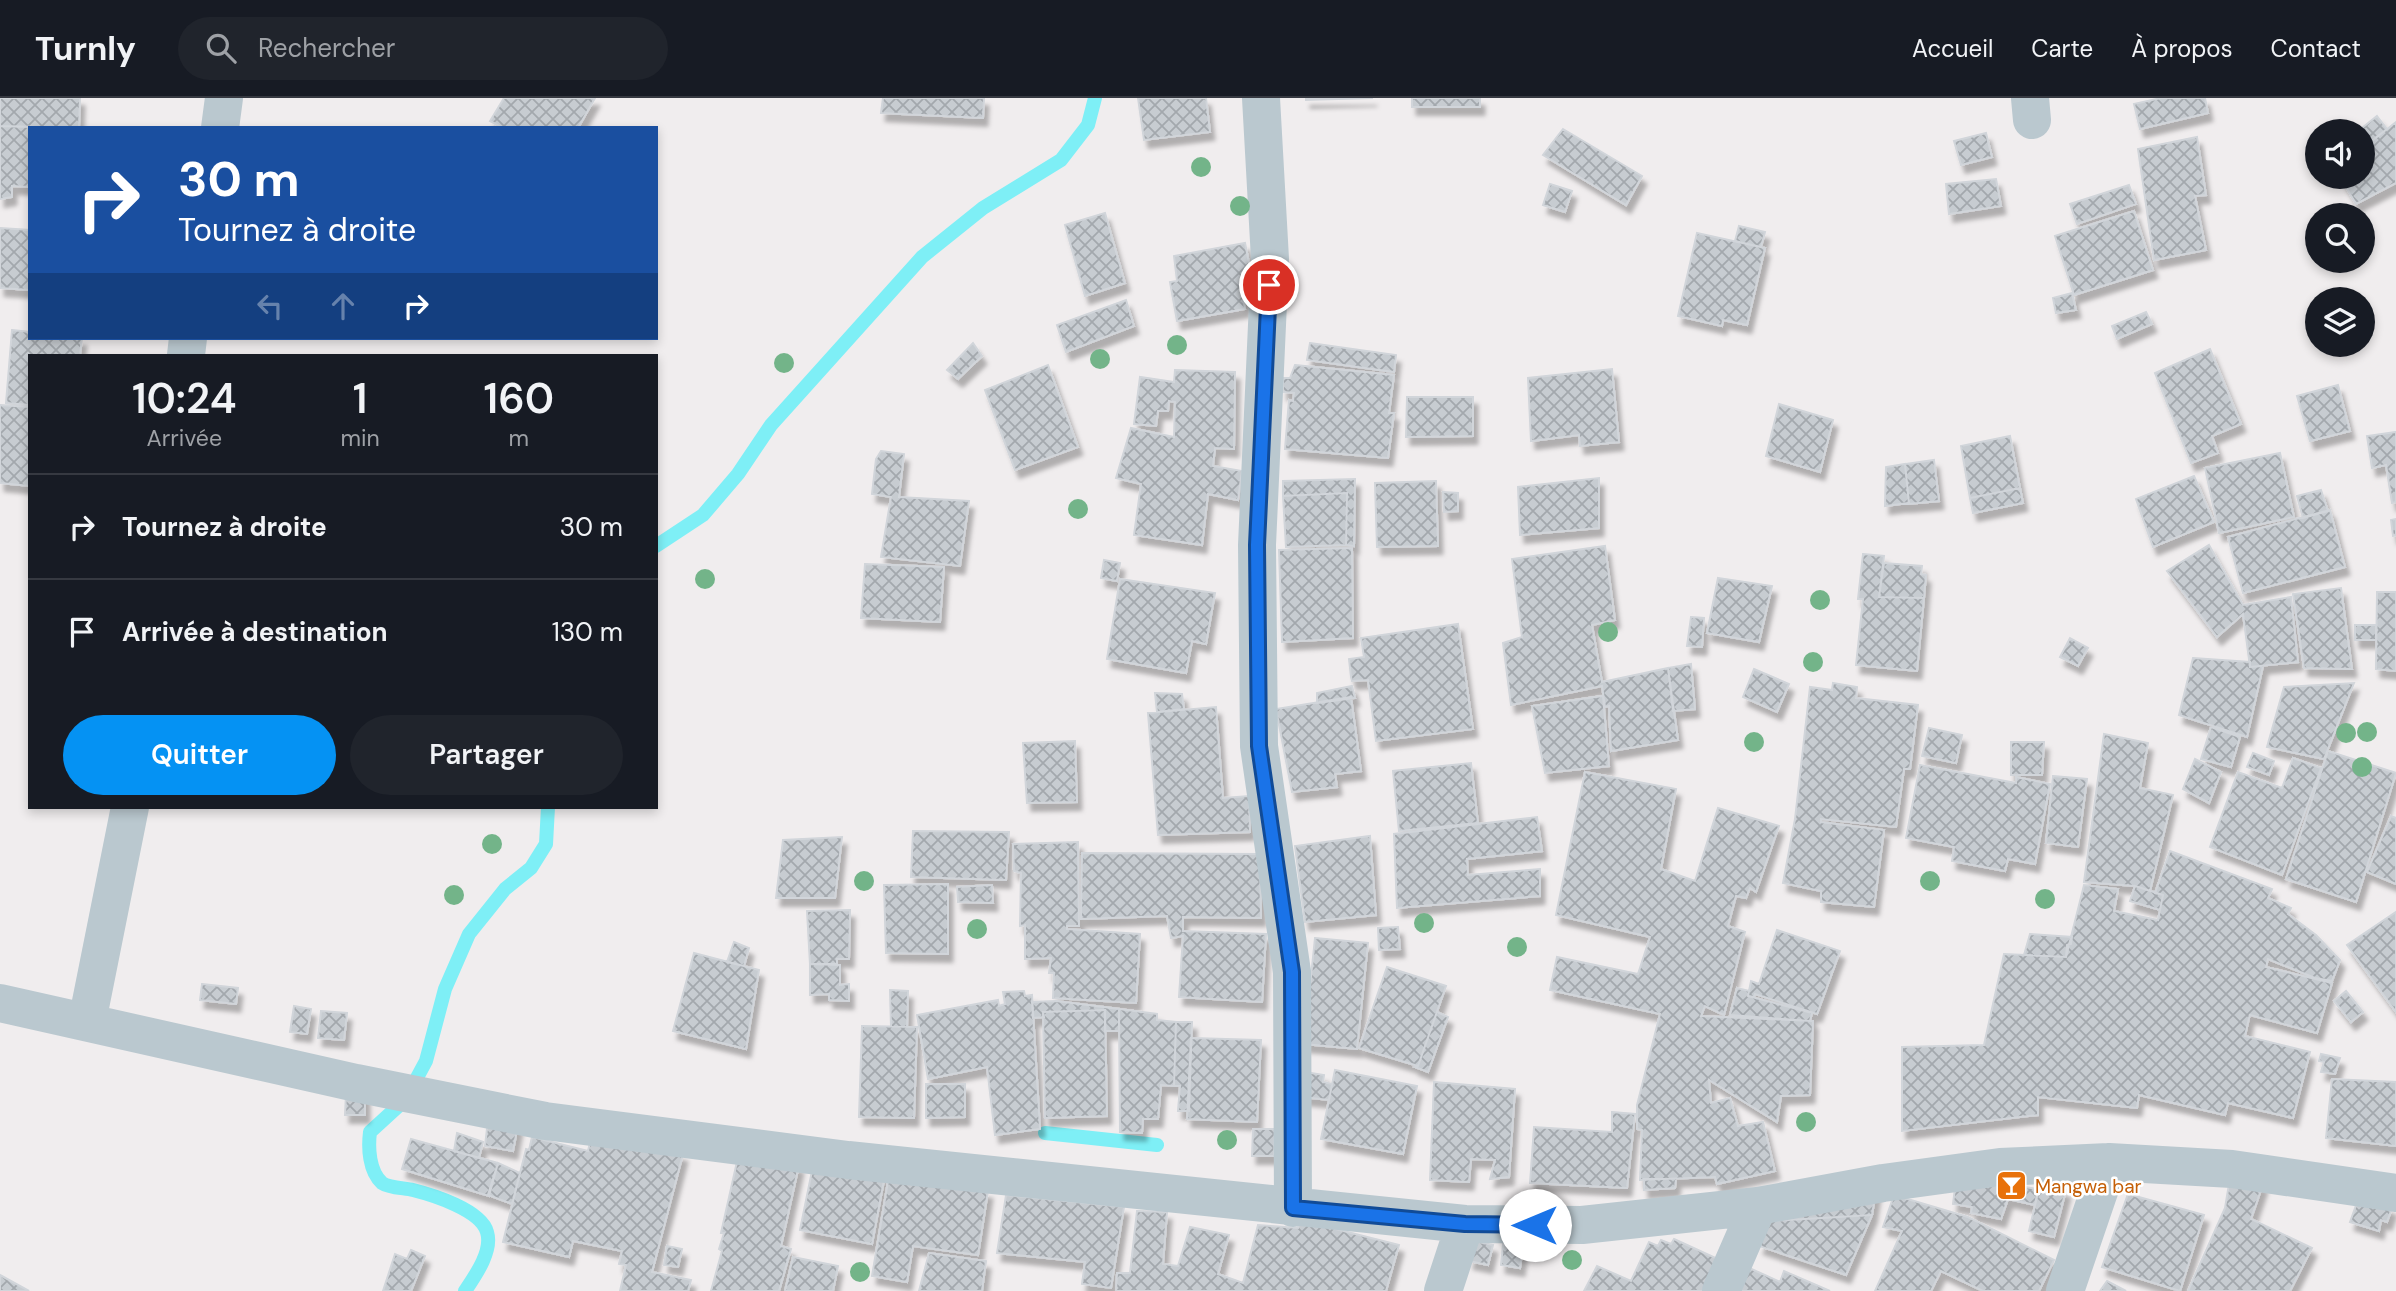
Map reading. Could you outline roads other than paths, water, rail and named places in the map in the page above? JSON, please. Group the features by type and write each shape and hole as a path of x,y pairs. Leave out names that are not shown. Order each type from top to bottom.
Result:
{"street":[{"path":"220,126 224,98"},
{"path":"1261,98 1270,259 1257,545 1259,746 1292,972 1293,1208"},
{"path":"87,1022 130,809"},
{"path":"0,1003 356,1083 545,1121 849,1160 1465,1224 1582,1225 1758,1206 1883,1183 2000,1167 2109,1162 2232,1169 2396,1193"},
{"path":"2065,1291 2109,1162"},
{"path":"1721,1291 1758,1206"},
{"path":"1443,1291 1465,1224"}],"waterway":[{"path":"658,545 703,515 738,474 771,425 922,257 983,208 1061,160 1088,125 1095,98"},
{"path":"465,1291 488,1247 487,1232 483,1224 466,1210 444,1200 382,1183 372,1166 369,1152 370,1132 405,1100 426,1061 445,989 469,934 505,889 531,868 546,844 548,809"},
{"path":"1045,1133 1157,1145"}],"place":[{"name":"Mangwa bar","path":"2012,1186"}]}
